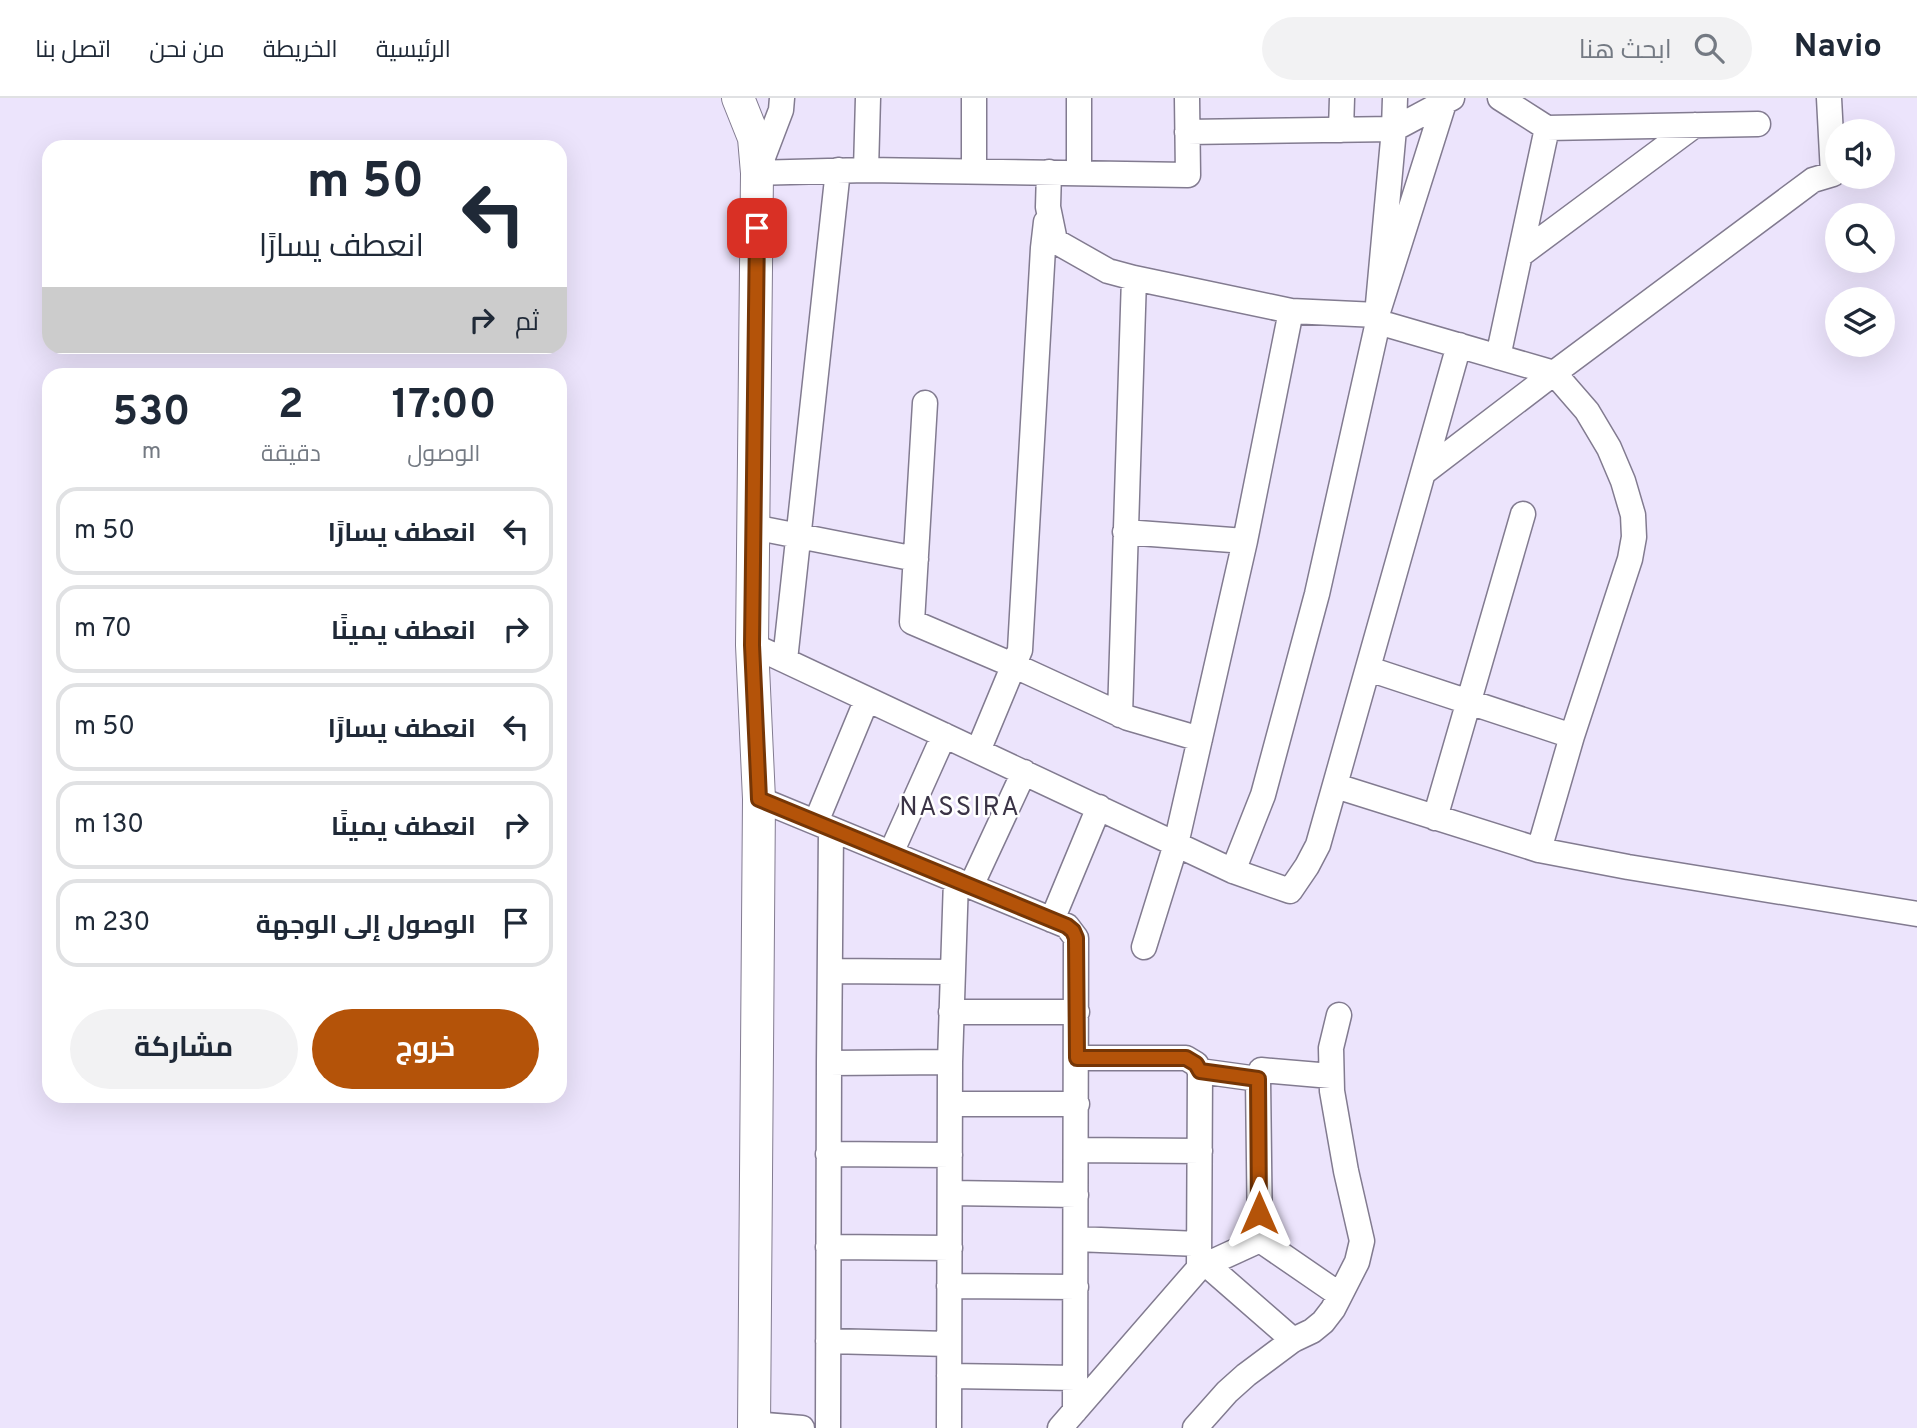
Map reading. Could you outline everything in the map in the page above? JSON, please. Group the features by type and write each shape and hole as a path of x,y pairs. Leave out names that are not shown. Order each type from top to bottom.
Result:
{"main road":[{"path":"738,98 754,138 757,173 752,527 752,645 759,799 754,1426"}],"street":[{"path":"782,98 781,110 757,173 866,170 1188,175 1187,98"},
{"path":"866,170 868,98"},
{"path":"974,98 974,171"},
{"path":"1079,98 1079,173"},
{"path":"1342,98 1342,130"},
{"path":"1377,319 1395,98"},
{"path":"1500,98 1547,128 1758,124"},
{"path":"1423,473 1813,180 1833,174 1829,98"},
{"path":"1187,132 1394,129 1449,100"},
{"path":"1233,870 1263,795 1317,594 1377,319 1449,100"},
{"path":"1520,255 1695,125"},
{"path":"1498,357 1547,128"},
{"path":"785,660 838,170"},
{"path":"978,751 1020,650 1049,172"},
{"path":"1048,207 1055,241 1108,271 1291,311 1377,319 1554,373 1587,411 1609,449 1623,481 1633,514 1634,537 1630,559 1538,850"},
{"path":"1120,715 1134,278"},
{"path":"1143,947 1176,844 1245,541 1291,311"},
{"path":"752,645 1176,844 1233,870 1290,891 1318,845 1459,345"},
{"path":"925,403 912,622 1120,715 1200,739"},
{"path":"1435,818 1523,514"},
{"path":"752,527 916,559"},
{"path":"1125,532 1245,541"},
{"path":"1369,670 1572,736"},
{"path":"828,1428 830,971 823,825 867,699"},
{"path":"891,853 944,735"},
{"path":"949,1428 951,1012 963,883 1024,772"},
{"path":"1336,786 1538,850 1917,914"},
{"path":"759,799 1067,926 1073,931 1076,938 1077,1012 1076,1287 1075,1378 1068,1420"},
{"path":"1052,920 1099,807"},
{"path":"830,971 953,972"},
{"path":"951,1012 1077,1012"},
{"path":"1195,1428 1236,1384 1293,1340 1323,1322 1357,1262 1362,1241 1332,1091 1331,1048 1339,1016"},
{"path":"1068,1420 1201,1259 1200,1071 1196,1064 1186,1058 1077,1058"},
{"path":"829,1063 950,1062"},
{"path":"1259,1240 1258,1079 1261,1070 1332,1076"},
{"path":"1200,1071 1258,1079"},
{"path":"950,1104 1077,1104"},
{"path":"1076,1150 1200,1151"},
{"path":"828,1154 950,1155"},
{"path":"950,1193 1076,1195"},
{"path":"1076,1239 1201,1259 1259,1240"},
{"path":"1259,1240 1340,1294"},
{"path":"828,1247 950,1248"},
{"path":"1201,1259 1293,1340"},
{"path":"949,1286 1076,1287"},
{"path":"828,1341 949,1344"},
{"path":"949,1376 1075,1378"},
{"path":"754,1426 802,1428"}],"district":[{"name":"NASSIRA","path":"960,808"}],"route":[{"path":"757,228 752,645 759,799 1067,926 1076,938 1077,1058 1186,1058 1196,1064 1200,1071 1258,1079 1259,1213"}]}
